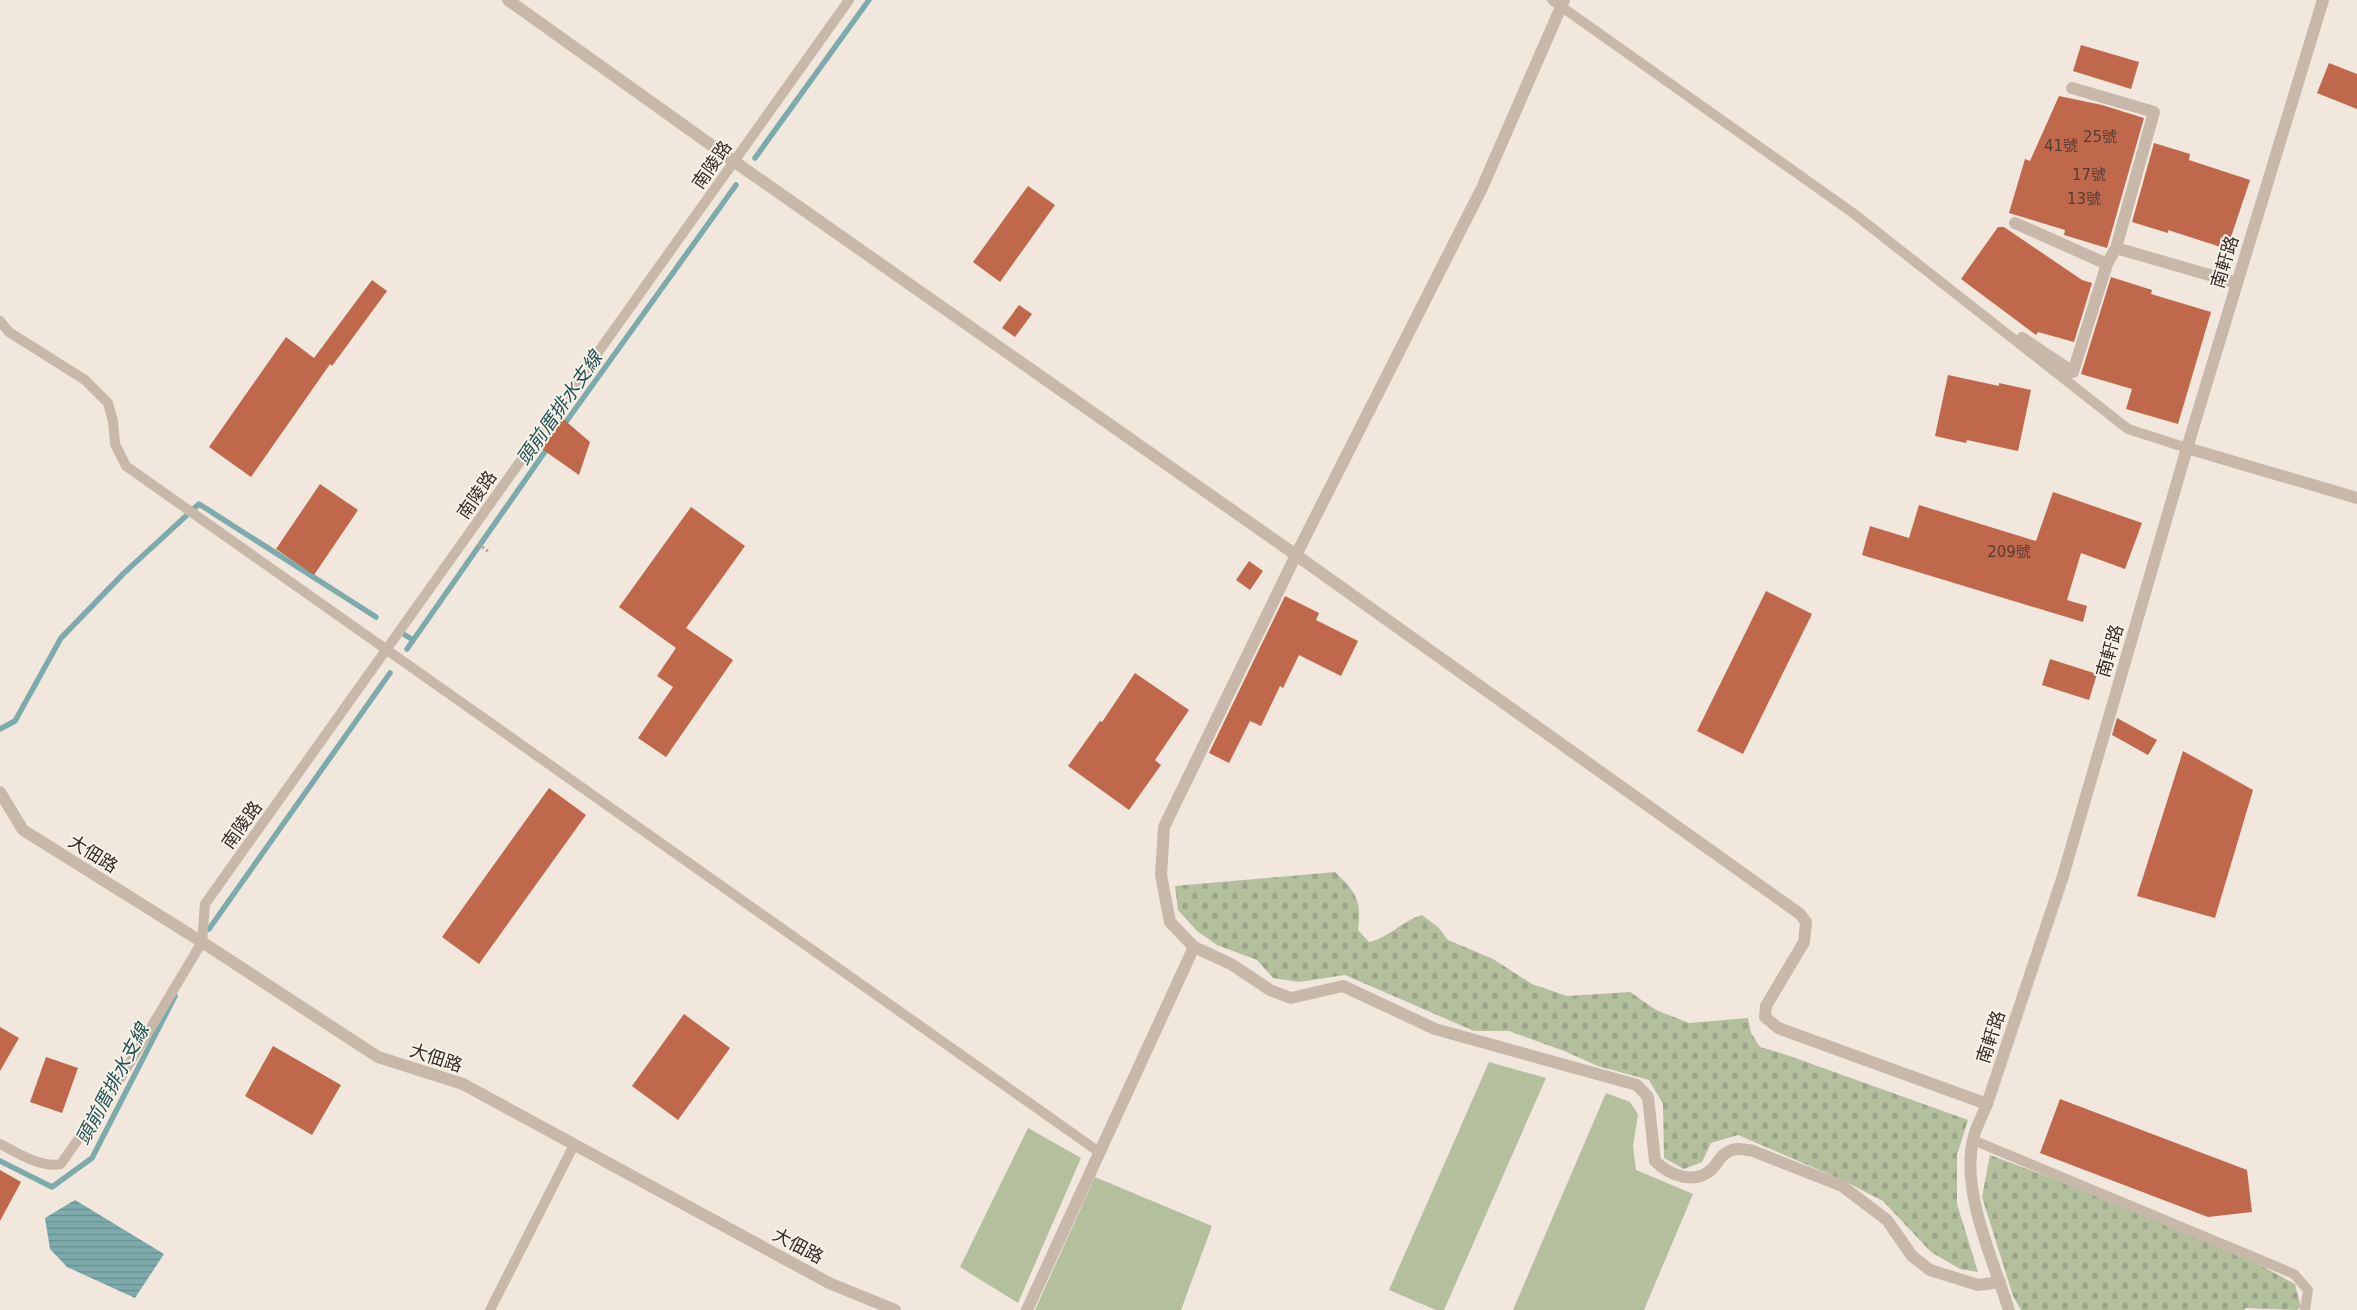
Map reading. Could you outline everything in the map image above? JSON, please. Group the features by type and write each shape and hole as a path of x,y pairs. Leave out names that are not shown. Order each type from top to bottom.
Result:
{"street":[{"path":"508,0 734,162 1296,555 1800,914 1806,922 1804,942 1766,1006 1765,1017 1778,1028 1987,1104"},
{"name":"南軒路","path":"2009,1310 1975,1205 1971,1184 1973,1140 1987,1104 2063,876 2187,448 2323,0"},
{"path":"1559,2 1482,188 1296,555 1164,827 1161,875 1170,922 1194,947 1231,964 1270,990 1291,998 1343,986 1435,1030 1637,1085 1648,1097 1654,1161 1664,1170 1678,1176 1698,1178 1711,1170 1726,1153 1739,1148 1753,1151 1842,1186 1887,1220 1912,1256 1930,1270 1978,1285 2000,1282"},
{"path":"2022,338 2073,372 2107,264 2116,248 2154,112 2072,88"},
{"path":"2015,223 2107,264"},
{"path":"2116,248 2237,283"},
{"path":"2187,448 2357,498"},
{"name":"大佃路","path":"0,792 23,830 202,942 378,1057 463,1084 828,1283 896,1310"},
{"path":"1027,1310 1194,947"}],"lane":[{"name":"南陵路","path":"202,942 205,904 849,0"},
{"path":"1559,2 1854,213 2128,429 2187,448"},
{"path":"0,321 9,332 86,380 108,402 114,421 115,444 126,466 1099,1152"},
{"path":"0,1144 42,1163 62,1164 122,1076 202,942"},
{"path":"1973,1140 2294,1274 2308,1290 2305,1310"},
{"path":"490,1310 574,1145"}],"green space":[{"path":"1335,872 1353,891 1358,904 1358,930 1369,942 1383,937 1408,921 1422,915 1439,928 1448,940 1493,959 1532,984 1567,996 1630,992 1656,1010 1689,1023 1748,1018 1751,1033 1760,1047 1968,1120 1957,1155 1957,1204 1978,1272 1960,1269 1931,1252 1883,1201 1840,1179 1738,1135 1711,1143 1702,1162 1684,1169 1664,1158 1663,1104 1649,1080 1598,1066 1564,1051 1509,1031 1474,1031 1345,975 1299,982 1273,978 1257,960 1217,945 1197,931 1178,910 1175,886"},
{"path":"1489,1062 1546,1078 1444,1310 1436,1310 1389,1290"},
{"path":"1606,1093 1630,1102 1638,1114 1633,1146 1636,1170 1693,1194 1644,1310 1513,1310"},
{"path":"1028,1128 1081,1158 1018,1303 960,1267"},
{"path":"1990,1155 2210,1238 2295,1284 2301,1307 2297,1310 2246,1308 2244,1310 2021,1310 2013,1296 1982,1197"},
{"path":"1095,1177 1212,1226 1181,1310 1035,1310"}],"water":[{"path":"75,1200 164,1254 135,1298 67,1267 50,1249 45,1218"}],"building":[{"path":"2081,45 2139,62 2131,89 2073,71"},
{"path":"2329,63 2357,74 2357,109 2317,93"},
{"path":"2059,96 2102,105 2144,118 2107,248 2064,235 2065,230 2009,213 2025,159 2030,161"},
{"path":"2154,143 2190,154 2189,160 2250,180 2227,249 2168,230 2168,233 2132,222"},
{"path":"1028,186 1055,205 1000,282 973,262"},
{"path":"1998,227 2004,227 2082,280 2092,283 2074,342 2038,332 2036,335 1961,279"},
{"path":"2111,277 2152,290 2151,294 2211,312 2178,424 2126,409 2132,389 2081,374"},
{"path":"372,280 387,291 332,366 330,364 251,477 209,447 286,337 314,358"},
{"path":"1019,305 1032,314 1015,337 1002,328"},
{"path":"1948,375 1999,386 1999,383 2031,390 2018,451 1967,440 1966,443 1935,436"},
{"path":"561,417 590,442 579,475 539,447"},
{"path":"320,484 358,510 314,575 276,549"},
{"path":"2053,492 2142,523 2125,569 2081,553 2067,600 2087,606 2083,622 1862,555 1870,526 1909,538 1919,505 2036,541"},
{"path":"691,507 745,546 686,628 733,660 666,757 638,738 673,687 657,676 676,648 619,607"},
{"path":"1249,561 1263,571 1250,590 1236,580"},
{"path":"1766,591 1812,614 1743,754 1697,731"},
{"path":"1285,596 1319,613 1316,620 1358,641 1341,676 1299,655 1283,688 1280,686 1261,726 1250,721 1229,763 1209,753"},
{"path":"2050,659 2097,674 2089,700 2042,685"},
{"path":"1135,673 1189,710 1155,760 1161,765 1129,810 1068,766 1100,721 1102,722"},
{"path":"2117,718 2157,740 2148,755 2112,735"},
{"path":"2183,751 2253,790 2215,918 2137,896"},
{"path":"549,788 586,815 479,964 442,937"},
{"path":"684,1014 730,1048 678,1120 632,1086"},
{"path":"0,1027 19,1038 0,1071"},
{"path":"273,1046 341,1085 312,1135 245,1096"},
{"path":"46,1057 78,1068 62,1113 30,1102"},
{"path":"2060,1099 2247,1170 2252,1212 2208,1217 2040,1153"},
{"path":"0,1170 21,1182 0,1221"}],"waterway":[{"name":"頭前厝排水支線","path":"755,158 869,0"},
{"name":"頭前厝排水支線","path":"563,426 736,185"},
{"name":"頭前厝排水支線","path":"407,649 549,446"},
{"path":"0,729 15,721 61,638 124,573 199,504 376,617"},
{"path":"405,635 413,640"},
{"name":"頭前厝排水支線","path":"209,929 390,673"},
{"name":"頭前厝排水支線","path":"0,1161 52,1187 92,1158 175,996"}]}
